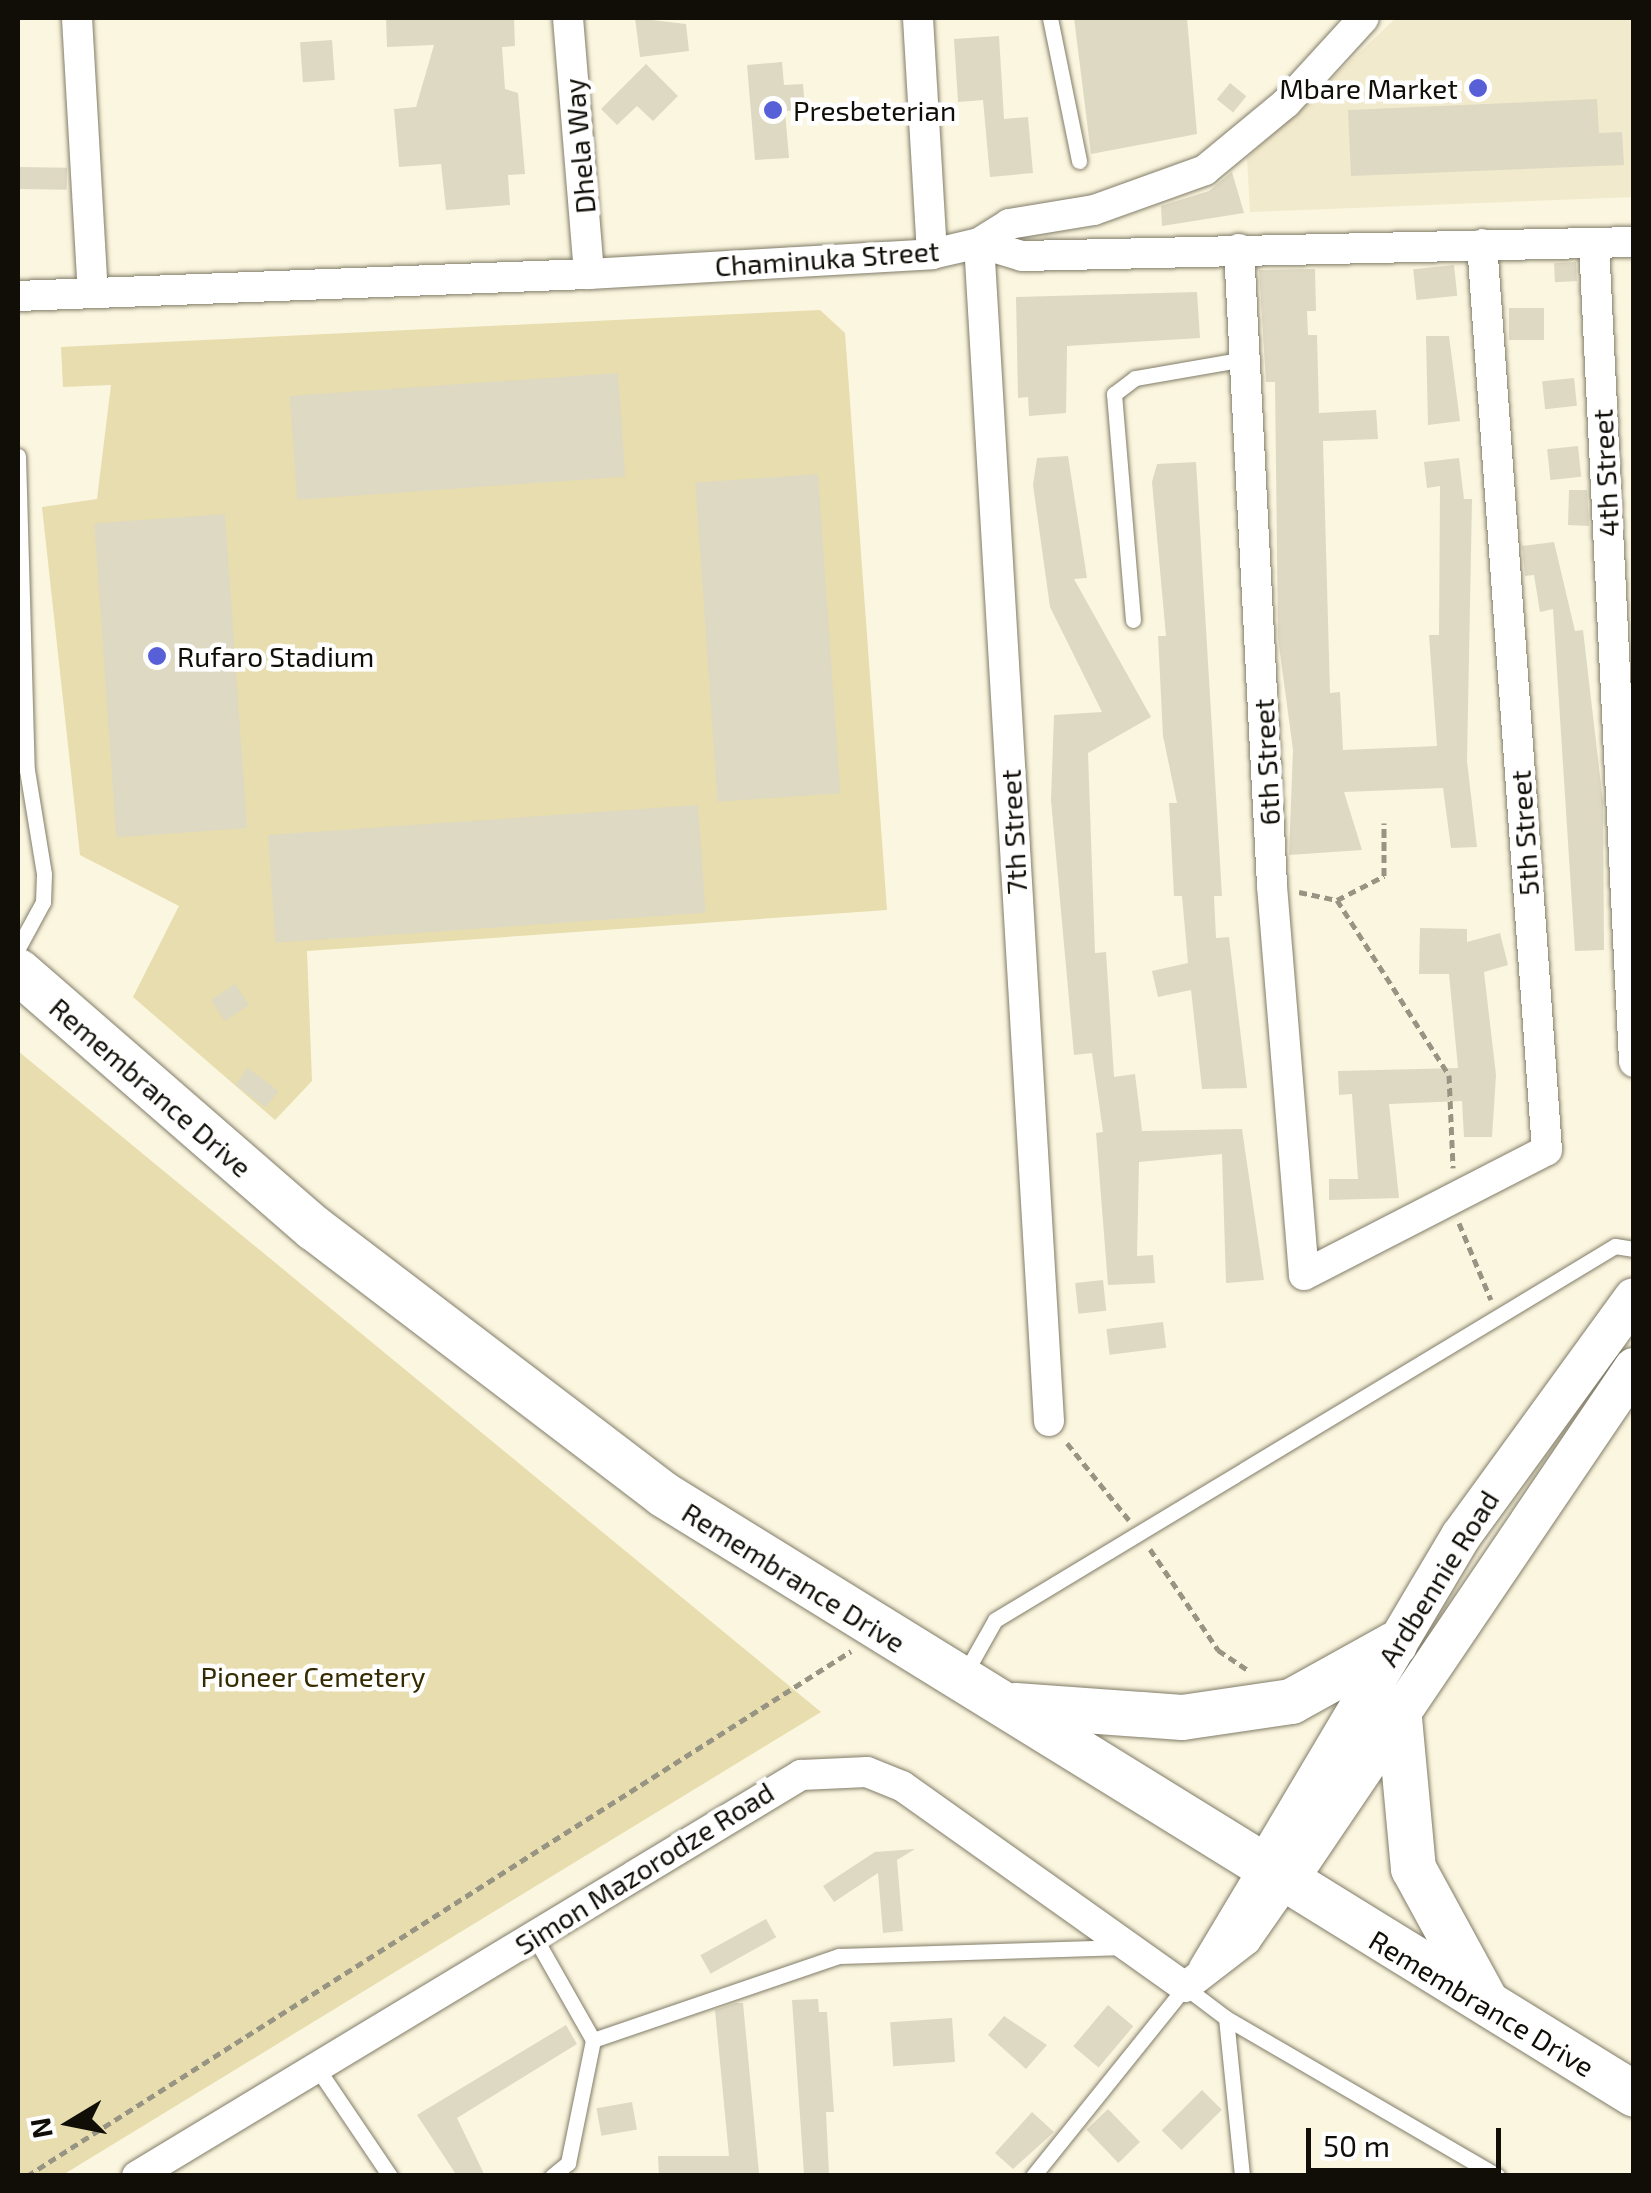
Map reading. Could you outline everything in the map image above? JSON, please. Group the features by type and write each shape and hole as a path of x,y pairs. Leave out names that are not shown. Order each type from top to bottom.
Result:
{"main road":[{"name":"Remembrance Drive","path":"18,972 514,1389 882,1634 1008,1704 1274,1878 1634,2094"},
{"name":"Ardbennie Road","path":"1274,1878 1394,1644 1569,1377 1634,1298"},
{"name":"Ardbennie Road","path":"1274,1878 1634,1368"},
{"path":"1008,1704 1182,1717 1291,1700 1394,1644"},
{"path":"1398,1707 1412,1868 1430,1913 1492,2010"}],"street":[{"path":"77,18 93,293"},
{"name":"Dhela Way","path":"568,18 589,274"},
{"path":"918,18 932,254"},
{"path":"979,243 1009,224 1094,210 1205,170 1286,103 1364,18"},
{"name":"Chaminuka Street","path":"18,296 589,274 932,254 979,243 1022,256 1634,242"},
{"name":"7th Street","path":"979,243 1049,1421"},
{"name":"4th Street","path":"1594,243 1625,742 1634,1062"},
{"name":"5th Street","path":"1304,1275 1547,1150 1482,244"},
{"name":"6th Street","path":"1239,249 1272,886 1304,1275"},
{"name":"Simon Mazorodze Road","path":"136,2176 534,1936 772,1786 833,1770 902,1786 1118,1947 1192,1981"},
{"path":"1192,1981 1274,1878"}],"lane":[{"path":"1050,18 1079,161"},
{"path":"1133,620 1114,394 1136,378 1245,360"},
{"path":"18,456 27,770 44,874 43,902 18,948"},
{"path":"962,1678 995,1620 1141,1536 1614,1246 1634,1250"},
{"path":"534,1936 592,2040 568,2163 552,2176"},
{"path":"592,2040 839,1956 1118,1947"},
{"path":"1034,2176 1192,1981 1226,2018 1497,2176"},
{"path":"1226,2018 1242,2176"},
{"path":"315,2066 390,2176"}],"path":[{"path":"1272,886 1337,900 1384,876 1384,823"},
{"path":"1337,900 1449,1075 1454,1198 1498,1317"},
{"path":"1049,1421 1141,1536 1218,1650 1291,1700"},
{"path":"27,2176 882,1634"}],"shaded area":[{"name":"Mbare Market","path":"1396,18 1633,18 1633,197 1250,212 1247,158"}],"green space":[{"name":"Rufaro Stadium","path":"820,310 845,333 887,910 307,951 312,1081 275,1120 133,997 179,906 80,855 42,507 97,499 111,385 63,387 61,347"},
{"name":"Pioneer Cemetery","path":"18,1051 821,1712 61,2176 18,2175"}],"building":[{"path":"386,18 514,18 515,46 502,47 505,89 518,93 525,174 508,175 510,205 446,210 441,164 399,167 394,109 416,107 434,45 387,47"},
{"path":"635,18 686,24 689,51 640,57"},
{"path":"1074,18 1187,18 1197,134 1091,154"},
{"path":"999,36 1004,119 1028,117 1033,173 990,177 983,100 958,102 954,39"},
{"path":"332,40 335,80 303,82 300,42"},
{"name":"Presbeterian","path":"782,62 784,85 803,84 805,110 785,111 789,158 755,160 747,65"},
{"path":"646,64 678,96 653,121 637,106 617,125 601,109"},
{"path":"1230,83 1246,96 1233,113 1217,99"},
{"path":"1597,99 1599,133 1622,132 1624,165 1351,176 1348,110"},
{"path":"18,167 67,168 67,190 18,189"},
{"path":"1232,172 1244,213 1162,226 1161,206 1209,191"},
{"path":"1576,262 1577,281 1555,282 1554,263"},
{"path":"1454,265 1457,296 1416,300 1413,269"},
{"path":"1315,269 1316,311 1307,311 1308,335 1317,335 1319,413 1376,410 1378,439 1323,441 1330,693 1340,692 1343,750 1437,746 1429,635 1439,635 1440,486 1427,488 1424,462 1459,458 1464,499 1472,499 1467,761 1477,847 1451,848 1443,788 1344,792 1362,850 1289,855 1293,750 1278,638 1275,382 1266,382 1259,270"},
{"path":"1197,292 1200,338 1067,346 1066,413 1029,416 1028,397 1018,398 1016,297"},
{"path":"1509,308 1544,308 1544,340 1509,340"},
{"path":"1426,336 1449,336 1460,421 1428,425"},
{"path":"618,373 625,477 297,500 290,396"},
{"path":"1574,378 1577,406 1545,409 1542,381"},
{"path":"1578,446 1581,477 1550,480 1547,449"},
{"path":"1068,456 1087,578 1074,579 1151,717 1088,753 1095,953 1106,952 1114,1077 1135,1074 1142,1131 1242,1129 1264,1280 1226,1283 1222,1154 1139,1162 1137,1256 1153,1255 1155,1283 1108,1285 1096,1133 1103,1132 1092,1053 1074,1055 1051,800 1054,715 1102,712 1050,607 1033,485 1037,458"},
{"path":"1196,462 1222,896 1214,896 1216,938 1229,937 1247,1088 1202,1089 1191,990 1158,997 1152,971 1188,963 1182,896 1174,896 1169,803 1177,803 1163,736 1158,636 1166,636 1152,482 1157,464"},
{"path":"818,474 840,793 718,802 695,483"},
{"path":"1569,490 1587,490 1589,526 1568,525"},
{"path":"225,514 247,828 116,837 94,523"},
{"path":"1554,542 1575,631 1583,630 1603,802 1604,950 1575,951 1553,609 1540,612 1534,575 1525,576 1522,546"},
{"path":"698,805 706,913 276,943 268,835"},
{"path":"1420,928 1467,929 1467,942 1500,933 1508,965 1484,972 1496,1075 1492,1137 1464,1137 1462,1101 1389,1104 1399,1198 1329,1200 1329,1179 1358,1179 1352,1094 1339,1095 1338,1071 1458,1068 1449,974 1419,974"},
{"path":"235,984 249,1005 225,1021 211,1000"},
{"path":"248,1068 278,1091 266,1108 235,1085"},
{"path":"1103,1280 1106,1311 1078,1314 1075,1283"},
{"path":"1163,1322 1166,1348 1110,1355 1106,1329"},
{"path":"915,1849 897,1860 903,1931 883,1933 878,1873 834,1902 823,1886 875,1852"},
{"path":"766,1919 776,1937 711,1974 700,1955"},
{"path":"818,1999 819,2012 827,2012 834,2112 826,2112 829,2174 804,2174 792,2000"},
{"path":"743,2003 759,2173 659,2176 658,2156 729,2156 715,2010"},
{"path":"1108,2005 1133,2026 1099,2068 1073,2046"},
{"path":"1004,2016 1047,2045 1026,2069 988,2035"},
{"path":"952,2018 955,2062 893,2066 890,2022"},
{"path":"566,2025 577,2044 457,2118 485,2176 457,2176 417,2115"},
{"path":"1202,2090 1222,2110 1181,2150 1162,2130"},
{"path":"632,2102 637,2130 601,2136 597,2108"},
{"path":"1108,2109 1140,2142 1118,2163 1086,2130"},
{"path":"1032,2112 1054,2132 1013,2169 995,2153"}],"place":[{"name":"Mbare Market","path":"1478,88"},
{"name":"Presbeterian","path":"773,110"},
{"name":"Rufaro Stadium","path":"157,656"}]}
